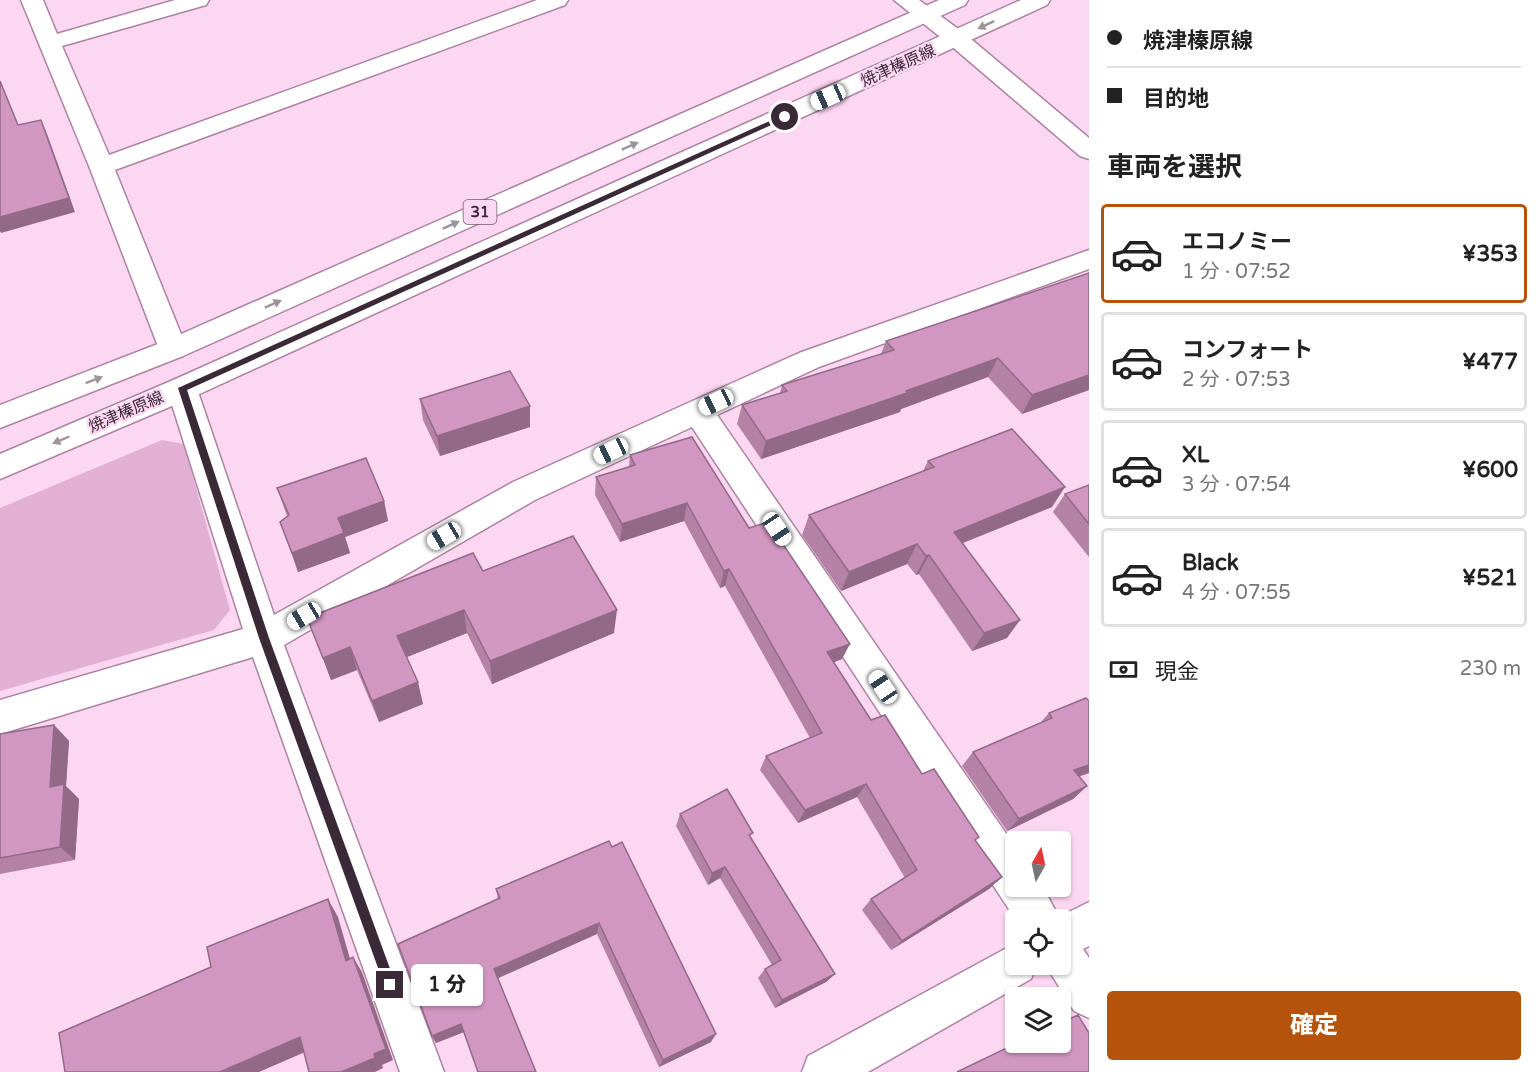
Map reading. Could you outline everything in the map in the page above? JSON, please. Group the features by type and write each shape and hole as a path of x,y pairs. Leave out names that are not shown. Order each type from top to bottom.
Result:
{"street":[{"path":"32,0 173,349"},
{"path":"50,43 198,0"},
{"path":"101,166 557,0"},
{"name":"31","path":"0,417 173,349 916,7 957,0"},
{"name":"焼津榛原線","path":"0,467 182,388 1039,0"},
{"path":"916,7 1089,151"},
{"path":"0,717 264,638 524,491 809,360 1089,260"},
{"path":"182,388 264,638 422,1072"},
{"path":"698,411 1005,869"},
{"path":"1071,933 1089,923"},
{"path":"1071,968 1089,996"},
{"path":"824,1072 1005,970"}],"shaded area":[{"path":"162,440 184,444 230,610 214,630 0,691 0,508"}],"building":[{"path":"0,81 18,125 41,120 69,198 0,217"},
{"path":"1089,273 1089,375 1032,395 998,358 906,391 907,393 766,441 742,405 787,391 782,385 894,350 886,341"},
{"path":"510,371 530,406 437,436 420,399"},
{"path":"1012,429 1065,487 954,532 1020,620 984,633 929,555 926,556 917,544 849,572 809,515 934,467 928,461"},
{"path":"692,437 749,528 768,522 850,644 827,652 871,720 885,715 922,774 934,769 979,837 975,840 1002,877 902,941 871,899 917,870 866,784 805,810 766,756 822,733 729,569 724,571 687,503 622,524 596,477 635,465 630,455"},
{"path":"366,458 384,501 338,518 344,533 292,553 280,522 289,515 277,488"},
{"path":"1089,485 1089,524 1065,494"},
{"path":"573,536 617,610 490,661 464,610 397,636 418,682 372,701 350,647 323,658 307,618 473,553 483,571"},
{"path":"1086,698 1089,701 1089,765 1074,770 1087,786 1019,819 973,752 1052,718 1049,713"},
{"path":"54,725 50,787 64,784 60,847 0,858 0,734"},
{"path":"727,789 753,833 749,835 835,974 782,1000 765,969 781,960 725,867 712,873 680,814"},
{"path":"609,841 612,847 622,842 716,1034 663,1060 599,923 494,969 536,1072 478,1072 461,1024 432,1036 398,944 500,898 496,889"},
{"path":"328,899 346,961 353,957 386,1049 374,1054 375,1058 341,1072 309,1072 300,1037 220,1072 65,1072 59,1033 211,967 207,947"},
{"path":"1078,1015 1089,1033 1089,1072 957,1072 1005,1049 1005,1053 1071,1053 1071,1018"}],"route":[{"path":"390,985 264,638 182,388 785,117"}]}
